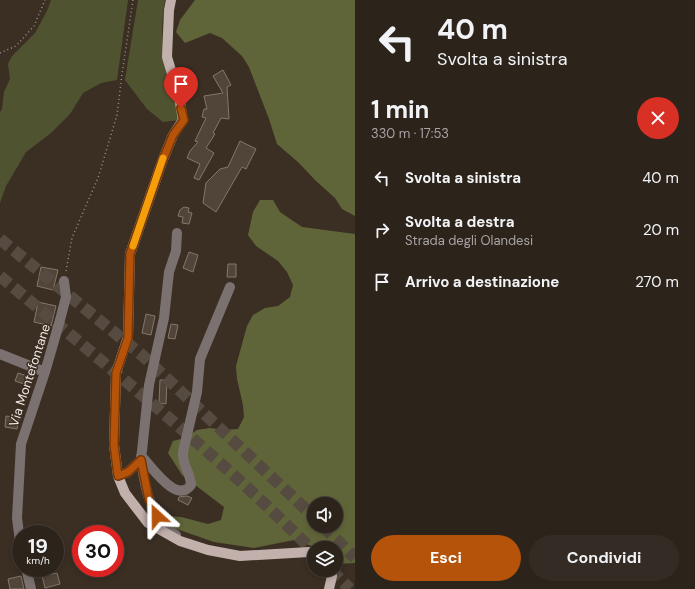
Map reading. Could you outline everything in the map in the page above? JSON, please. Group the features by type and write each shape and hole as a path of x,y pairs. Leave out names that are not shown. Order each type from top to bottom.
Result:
{"main road":[{"path":"171,0 169,10 167,57 184,120 173,135 162,162 130,254 128,338 116,373 114,445 118,476 125,493 148,523 180,541 208,550 240,556 307,552"},
{"path":"329,589 332,577"}],"street":[{"path":"176,233 176,251 169,272 164,318 149,384 141,458 149,500 157,516 167,529 188,544"},
{"name":"Via Montefontane","path":"18,525 21,444 45,372 66,297 64,281"},
{"path":"141,458 168,486 186,490 191,485 189,474 182,461 182,456 197,392 200,359 230,288"},
{"path":"0,354 45,372"},
{"path":"118,476 128,472 141,458"},
{"path":"28,577 31,589"}],"path":[{"path":"0,53 16,46 34,26 45,0"},
{"path":"64,281 72,238 98,178 117,115 133,0"}],"green space":[{"path":"51,0 128,0 117,80 101,83 83,93 70,114 51,133 26,152 6,186 0,203 0,112 2,109 4,92 10,79 8,64 12,56 35,33"},
{"path":"138,0 165,0 162,32 163,47 168,75 180,120 163,122 147,109 125,80"},
{"path":"195,0 355,0 355,216 342,209 335,198 277,144 249,67 242,56 222,38 210,33 185,43 176,32 180,20"},
{"path":"260,200 273,200 280,212 302,227 355,234 355,563 343,564 343,541 307,541 307,544 294,540 254,548 214,542 171,527 168,516 181,517 208,524 221,520 224,507 182,475 168,453 173,441 185,438 197,430 210,428 224,430 238,429 244,417 236,366 247,326 253,315 265,308 278,306 290,297 293,285 287,272 278,261 256,246 248,235 253,212"}],"building":[{"path":"223,70 231,85 227,87 229,119 221,118 213,133 215,134 206,148 214,153 199,180 194,178 200,164 187,158 190,151 198,142 195,141 206,118 202,117 204,109 207,109 204,96 223,93 213,76"},
{"path":"240,141 256,149 246,169 242,167 216,212 203,203 206,183 220,169 228,167"},
{"path":"184,207 189,208 188,212 192,213 189,224 182,223 183,217 178,216 180,210"},
{"path":"189,252 198,255 193,272 183,268"},
{"path":"228,264 236,264 236,277 227,277"},
{"path":"41,267 58,270 53,290 37,286"},
{"path":"38,302 56,306 51,326 34,322"},
{"path":"146,314 155,316 151,335 142,333"},
{"path":"171,324 178,325 175,339 168,338"},
{"path":"18,373 30,377 27,385 15,381"},
{"path":"160,380 167,380 166,404 159,403"},
{"path":"6,416 19,418 17,429 5,427"},
{"path":"187,496 192,498 188,505 178,500 179,497"},
{"path":"21,577 24,589 10,589 8,579"},
{"path":"42,577 58,577 60,584 45,588"}],"tunnel":[{"path":"0,239 143,356 307,510"},
{"path":"0,276 200,445 277,515 307,545"},
{"path":"330,533 355,558"},
{"path":"338,577 350,589"}],"slow traffic":[{"path":"133,246 163,158"}],"route":[{"path":"157,516 149,500 141,460 128,472 118,476 114,445 116,373 128,338 130,254 162,162 173,135 184,120 181,108"}]}
